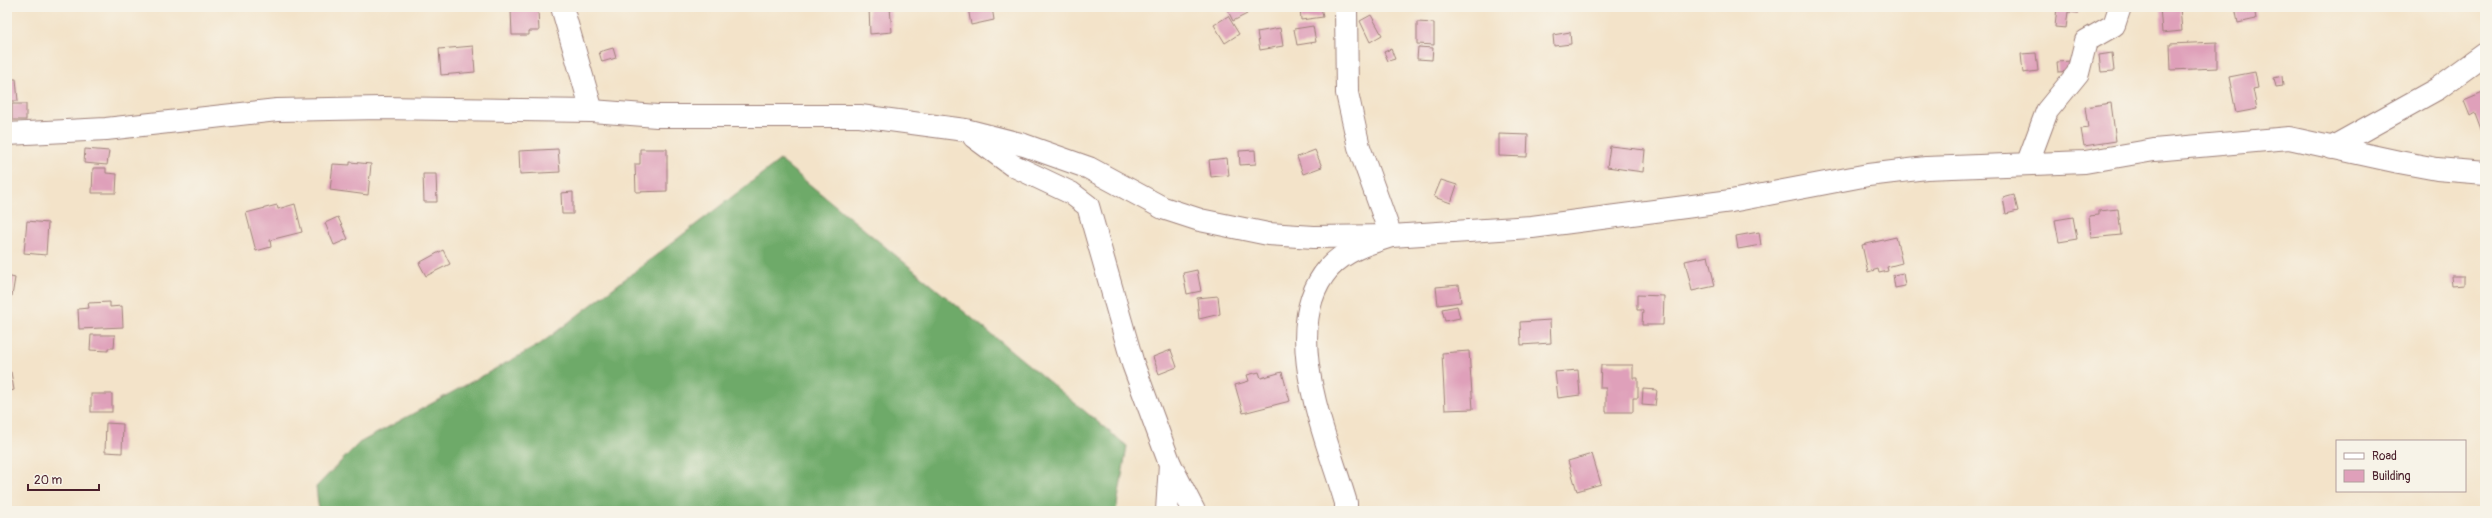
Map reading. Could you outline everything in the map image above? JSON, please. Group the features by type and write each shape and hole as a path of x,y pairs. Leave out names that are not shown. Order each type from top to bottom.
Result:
{"street":[{"path":"562,7 592,111"},
{"path":"1346,7 1347,93 1359,147 1390,236"},
{"path":"2028,162 2047,111 2078,73 2086,41 2114,25 2120,7"},
{"path":"2331,148 2437,89 2485,54"},
{"path":"7,134 106,129 277,110 381,108 592,111 657,116 860,116 965,130 1061,157 1089,168 1163,208 1232,228 1268,234 1314,237 1390,236 1532,227 1731,201 1868,175 1926,168 2028,162 2085,162 2154,150 2289,138 2437,169 2485,173"},
{"path":"965,130 1012,165 1072,193 1088,206 1133,364 1170,464 1194,511"},
{"path":"1346,511 1346,503 1312,390 1308,362 1306,318 1314,289 1330,267 1358,247 1390,236"},
{"path":"1167,511 1170,464"}],"green space":[{"path":"780,160 1127,446 1116,511 319,511 316,487 359,443 539,345"}],"building":[{"path":"869,7 890,7 892,32 870,34"},
{"path":"968,7 992,7 994,20 971,25"},
{"path":"1235,7 1244,7 1247,14 1233,21 1228,11"},
{"path":"1300,7 1321,7 1323,17 1301,20"},
{"path":"2057,7 2079,7 2078,13 2068,12 2066,28 2055,27"},
{"path":"2160,7 2180,7 2182,31 2162,33"},
{"path":"2235,7 2254,7 2256,19 2238,23"},
{"path":"511,10 538,10 539,31 529,31 529,35 512,35"},
{"path":"1371,15 1382,35 1370,42 1360,21"},
{"path":"1228,16 1239,34 1225,43 1214,25"},
{"path":"1417,22 1434,23 1434,45 1417,44"},
{"path":"1313,26 1316,42 1297,45 1294,29"},
{"path":"1280,28 1283,46 1260,50 1257,32"},
{"path":"1570,32 1571,44 1554,46 1553,35"},
{"path":"2217,42 2217,68 2171,70 2170,44"},
{"path":"473,46 475,72 441,75 439,49"},
{"path":"1418,47 1433,48 1432,60 1417,59"},
{"path":"613,48 616,58 602,62 599,52"},
{"path":"1391,49 1395,59 1388,61 1384,52"},
{"path":"2036,53 2038,71 2023,73 2021,54"},
{"path":"2112,53 2114,71 2101,72 2099,55"},
{"path":"2071,61 2072,71 2058,72 2057,62"},
{"path":"2255,72 2258,88 2253,89 2257,109 2236,113 2229,77"},
{"path":"2282,76 2283,86 2276,87 2274,78"},
{"path":"7,79 16,79 18,101 7,101"},
{"path":"2485,92 2485,130 2482,132 2475,113 2470,116 2464,101"},
{"path":"2111,103 2116,141 2084,146 2081,129 2088,128 2085,107"},
{"path":"12,104 26,104 26,120 12,120"},
{"path":"1499,134 1528,135 1527,157 1499,156"},
{"path":"1610,146 1645,150 1643,172 1607,167"},
{"path":"85,149 109,151 107,165 84,163"},
{"path":"558,149 560,172 520,174 519,151"},
{"path":"640,149 667,149 667,191 636,192 635,164 640,164"},
{"path":"1255,150 1256,164 1240,165 1239,151"},
{"path":"1315,150 1322,167 1303,174 1297,157"},
{"path":"1227,158 1229,175 1211,177 1209,160"},
{"path":"350,162 371,164 368,195 330,190 333,164 350,165"},
{"path":"93,168 106,168 106,173 117,174 116,193 92,193"},
{"path":"423,174 436,174 437,202 424,202"},
{"path":"1441,180 1457,185 1451,203 1434,197"},
{"path":"573,192 573,214 562,214 561,193"},
{"path":"2014,195 2018,211 2006,214 2003,198"},
{"path":"295,204 302,232 270,240 271,247 256,251 246,213 277,205 278,209"},
{"path":"2118,209 2121,235 2091,238 2089,216 2099,215 2099,211"},
{"path":"338,217 348,239 334,245 325,223"},
{"path":"2073,217 2077,239 2059,242 2055,220"},
{"path":"27,221 48,223 46,255 24,253"},
{"path":"1759,232 1761,245 1738,249 1736,236"},
{"path":"1896,237 1902,263 1887,267 1888,271 1879,273 1878,269 1868,272 1862,245"},
{"path":"443,250 450,264 426,276 419,263"},
{"path":"1708,256 1715,286 1692,291 1685,261"},
{"path":"1197,270 1201,291 1187,294 1183,273"},
{"path":"1903,273 1905,286 1895,288 1893,275"},
{"path":"7,276 15,278 12,296 7,295"},
{"path":"2451,276 2464,276 2464,285 2452,286"},
{"path":"1459,285 1461,302 1438,305 1436,287"},
{"path":"1637,295 1664,296 1663,325 1642,325 1643,310 1637,310"},
{"path":"1218,296 1220,314 1199,319 1197,298"},
{"path":"110,302 110,307 122,306 123,327 79,329 78,309 89,308 88,303"},
{"path":"1457,306 1460,318 1445,321 1442,309"},
{"path":"1550,320 1551,343 1521,345 1520,322"},
{"path":"91,335 115,335 114,348 108,348 108,351 90,350"},
{"path":"1171,350 1177,367 1159,374 1153,357"},
{"path":"1469,351 1473,409 1445,410 1442,353"},
{"path":"1601,365 1633,365 1633,378 1638,378 1638,398 1633,398 1633,412 1606,412 1606,388 1600,388"},
{"path":"1578,370 1580,395 1558,398 1555,372"},
{"path":"7,372 11,372 14,390 7,392"},
{"path":"1259,372 1261,378 1282,372 1290,401 1243,413 1235,385 1249,381 1247,375"},
{"path":"1643,389 1657,390 1655,406 1642,405"},
{"path":"91,394 112,394 112,412 91,412"},
{"path":"106,423 123,424 122,453 105,452"},
{"path":"1592,454 1601,484 1577,491 1568,461"}]}
